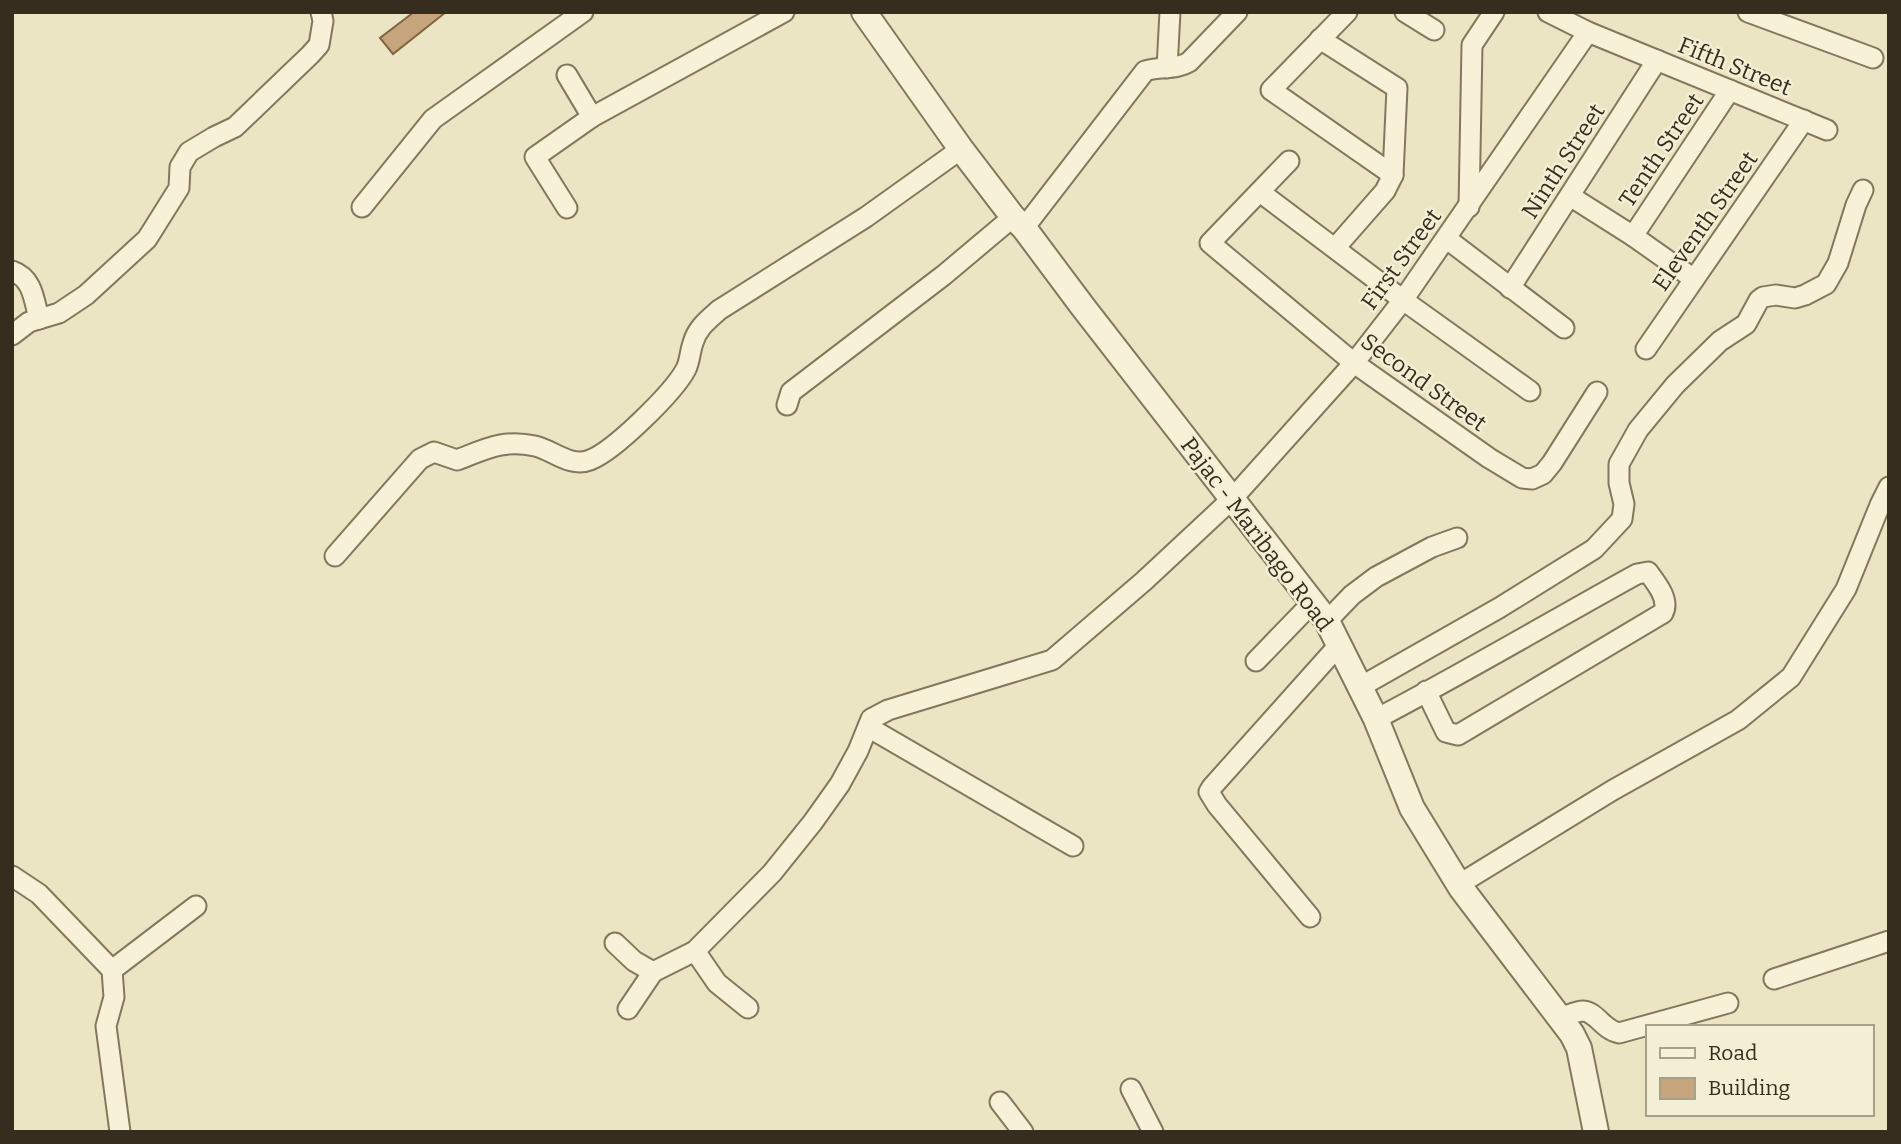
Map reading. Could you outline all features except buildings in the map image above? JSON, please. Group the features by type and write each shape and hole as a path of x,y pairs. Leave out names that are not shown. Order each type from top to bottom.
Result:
{"street":[{"path":"12,335 30,322 59,313 86,295 147,239 179,188 180,167 189,152 214,136 235,127 310,55 319,45 323,22 321,12"},
{"path":"362,207 433,119 583,12"},
{"path":"567,208 535,157 592,117 784,12"},
{"name":"Pajac - Maribago Road","path":"864,12 961,149 1320,612 1376,719 1412,808 1458,885 1572,1034 1579,1048 1596,1132"},
{"path":"1167,68 1170,12"},
{"path":"787,405 791,392 933,283 1019,222 1145,71 1183,66 1237,12"},
{"path":"1347,12 1271,90 1393,175"},
{"path":"1405,12 1434,30"},
{"path":"1469,207 1472,45 1494,12"},
{"name":"Fifth Street","path":"1548,12 1588,32 1827,130"},
{"path":"1748,12 1802,22 1873,58"},
{"name":"First Street","path":"868,727 871,719 888,710 1052,660 1144,581 1232,499 1354,363 1403,300 1588,32"},
{"path":"1320,39 1397,88 1393,175 1385,191 1335,248"},
{"name":"Ninth Street","path":"1510,288 1657,60"},
{"path":"567,75 592,117"},
{"name":"Tenth Street","path":"1633,236 1730,90"},
{"name":"Eleventh Street","path":"1646,349 1804,120"},
{"path":"335,556 420,459 434,452 457,460 501,443 536,446 568,461 589,461 621,440 670,391 687,368 693,341 700,327 719,310 866,217 961,149"},
{"path":"1289,161 1260,192 1530,391"},
{"path":"1360,687 1499,608 1594,549 1622,519 1624,504 1619,482 1619,464 1638,429 1675,385 1720,341 1746,324 1759,300 1776,295 1795,298 1826,284 1838,263 1863,190"},
{"name":"Second Street","path":"1260,192 1210,243 1354,363 1489,458 1522,478 1532,479 1543,474 1597,392"},
{"path":"1570,196 1695,279"},
{"path":"1447,239 1564,328"},
{"path":"12,271 21,274 27,281 39,319"},
{"path":"1458,885 1613,790 1738,720 1791,677 1846,589 1889,487"},
{"path":"1256,661 1320,612 1352,595 1376,577 1432,547 1457,538"},
{"path":"1376,719 1426,691 1637,573 1648,572 1666,602 1663,614 1458,734 1446,732 1426,691"},
{"path":"1310,917 1209,792 1339,645"},
{"path":"628,1009 653,972 695,951 772,873 840,784 868,727 1073,846"},
{"path":"12,876 39,894 111,970 114,998 106,1026 120,1132"},
{"path":"111,970 196,906"},
{"path":"1774,979 1889,941"},
{"path":"615,943 634,961 653,972"},
{"path":"695,951 717,983 748,1008"},
{"path":"1648,1025 1728,1003"},
{"path":"1560,1018 1582,1011 1590,1013 1607,1029 1619,1033 1646,1026"},
{"path":"1131,1089 1153,1132"},
{"path":"1000,1102 1023,1132"}]}
